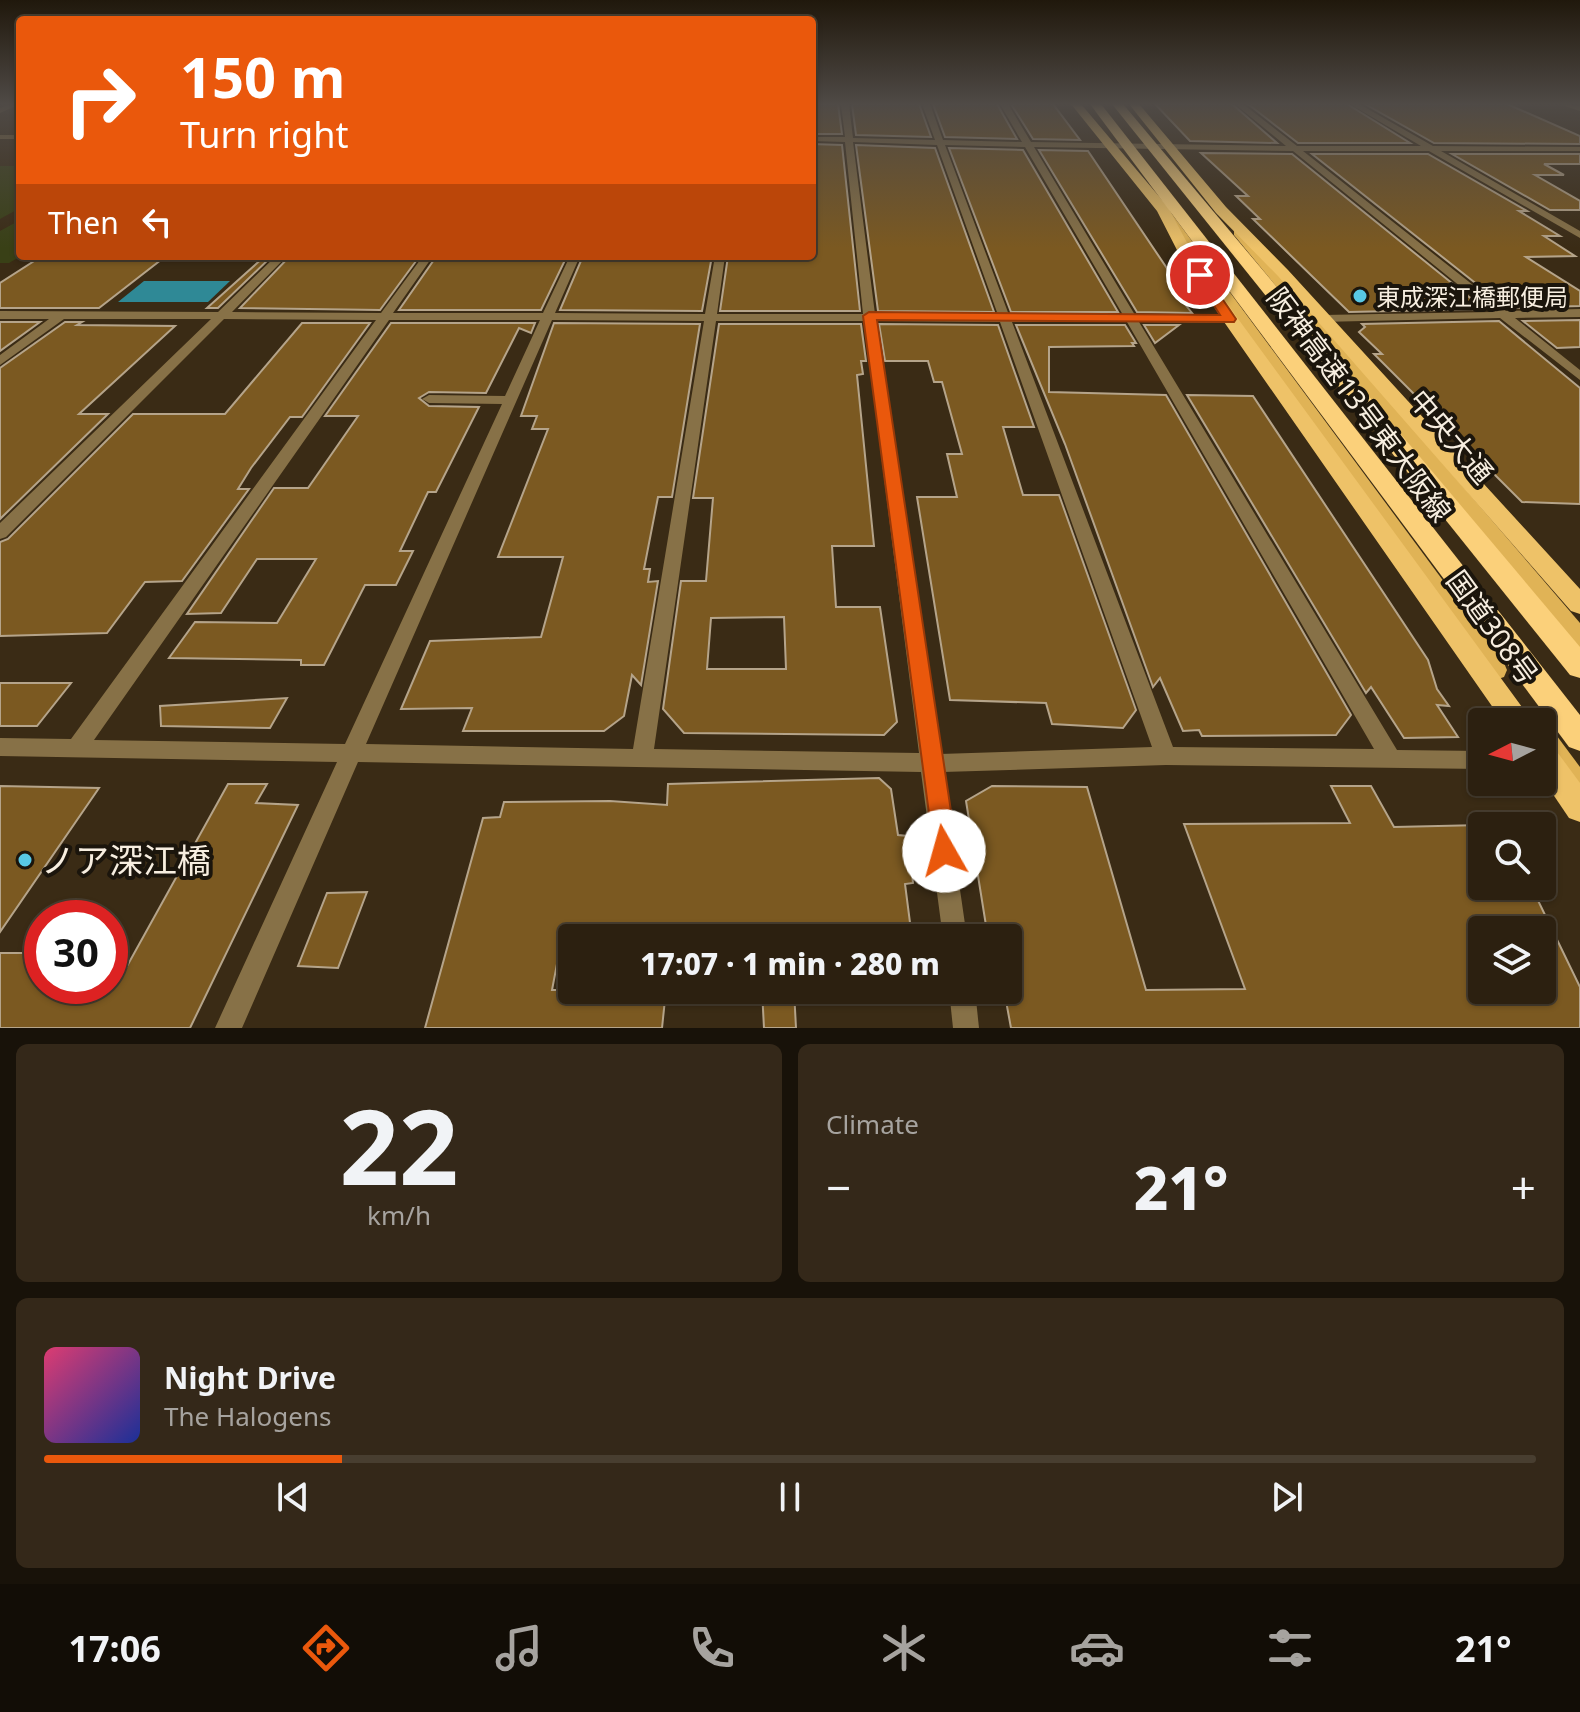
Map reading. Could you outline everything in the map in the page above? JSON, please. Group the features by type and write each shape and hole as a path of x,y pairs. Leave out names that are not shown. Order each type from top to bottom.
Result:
{"highway":[{"name":"国道308号","path":"1114,152 1163,210 1185,252 1230,319 1509,708"},
{"name":"阪神高速13号東大阪線","path":"1132,152 1580,738"},
{"name":"阪神高速13号東大阪線","path":"1156,152 1580,667"},
{"path":"1173,152 1221,210 1580,605"},
{"path":"1556,772 1580,808"}],"main road":[{"path":"1163,210 1522,708"},
{"name":"中央大通","path":"1221,210 1273,276 1580,639"},
{"path":"1556,765 1580,788"}],"street":[{"path":"851,152 869,316 953,924"},
{"path":"943,152 1166,756"},
{"path":"1033,152 1391,759"},
{"path":"1301,152 1580,376"},
{"path":"1435,152 1580,235"},
{"path":"0,533 278,260"},
{"path":"77,747 425,260"},
{"path":"228,1028 573,260"},
{"path":"642,759 719,260"},
{"path":"1323,319 1580,313"},
{"path":"0,315 1230,319"},
{"path":"0,361 61,315"},
{"path":"429,399 510,400"},
{"path":"0,747 933,763 1166,756 1468,760"},
{"path":"963,1004 966,1028"}],"green space":[{"path":"0,166 16,166 16,210 0,219"},
{"path":"16,222 16,259 9,263 0,263 0,231"}],"water":[{"path":"144,281 230,281 208,302 118,302"}],"building":[{"path":"816,152 843,152 860,311 720,311 727,260 816,260"},
{"path":"857,152 936,152 994,312 878,311"},
{"path":"951,152 1024,152 1118,312 1011,312"},
{"path":"1040,152 1089,152 1189,301 1184,303 1192,313 1137,312"},
{"path":"1201,153 1292,154 1484,309 1349,312 1253,219 1260,219 1236,196 1248,196"},
{"path":"1312,154 1428,154 1527,211 1519,211 1560,236 1544,236 1575,256 1526,257 1580,291 1580,306 1507,308"},
{"path":"1452,154 1580,154 1580,164 1544,164 1564,175 1535,175 1580,201 1580,210 1550,210"},
{"path":"36,260 161,260 99,308 0,308 0,283"},
{"path":"261,260 268,260 218,308 207,308"},
{"path":"286,260 417,260 380,310 240,308"},
{"path":"434,260 565,260 541,310 399,310"},
{"path":"581,260 711,260 702,311 560,310"},
{"path":"1580,320 1580,347 1557,348 1523,321"},
{"path":"1499,321 1580,388 1580,504 1522,502 1374,354 1382,354 1359,332 1365,327 1362,324"},
{"path":"0,322 40,322 0,351"},
{"path":"65,322 82,322 77,325 175,326 79,414 108,414 0,519 0,368"},
{"path":"302,323 370,323 302,417 290,417 251,468 238,489 249,489 182,581 145,582 107,633 0,636 0,542 8,539 133,414 225,414"},
{"path":"391,323 535,323 531,333 519,328 486,393 429,392 419,398 429,406 479,407 436,492 428,492 400,551 413,551 396,585 365,585 324,665 301,665 301,660 169,658 195,622 277,623 316,559 257,559 221,613 187,614 274,488 308,488 358,416 325,416"},
{"path":"554,323 700,324 672,497 658,497 644,569 650,569 648,582 658,581 641,685 632,675 624,716 604,731 463,731 472,708 401,709 430,641 541,637 563,557 498,557 548,429 532,429 537,416 521,416"},
{"path":"719,324 861,324 866,361 861,361 863,374 857,375 874,546 832,546 836,607 880,607 897,722 884,735 684,733 663,709 681,581 706,581 713,498 693,498","holes":["784,617 786,669 707,669 711,618"]},
{"path":"879,324 998,325 1034,427 1003,427 1023,495 1059,495 1136,710 1123,728 1052,724 1046,703 950,700 917,497 957,497 947,454 962,454 942,382 934,382 928,361 885,361"},
{"path":"1016,325 1125,325 1136,343 1132,343 1134,346 1049,347 1049,392 1166,395 1351,715 1336,735 1202,736 1199,730 1183,731 1160,678 1153,687 1065,444"},
{"path":"1144,325 1179,325 1155,343"},
{"path":"1187,395 1253,396 1428,660 1437,689 1449,706 1437,705 1458,737 1404,738 1371,687 1366,693"},
{"path":"0,683 71,683 37,726 0,726"},
{"path":"287,698 270,728 161,726 160,706"},
{"path":"879,778 891,789 898,835 908,836 913,883 905,884 910,924 558,924 558,959 552,990 558,990 558,1004 665,1004 662,1028 425,1028 483,818 500,817 504,802 610,801 667,805 668,784"},
{"path":"228,784 267,784 256,803 298,805 190,1028 0,1028 0,953 24,953 24,1004 128,1004 128,964"},
{"name":"ノア深江橋","path":"0,786 99,788 0,932"},
{"path":"992,786 1087,787 1146,990 1245,989 1184,824 1350,823 1331,786 1371,786 1394,827 1468,825 1468,900 1538,900 1546,916 1468,916 1468,1004 1556,1004 1556,938 1580,987 1580,1028 1011,1028 1007,1004 1022,1004 1022,924 986,924 966,801"},
{"path":"367,892 338,968 298,966 327,893"},
{"path":"763,1004 795,1004 796,1028 764,1028"}],"place":[{"name":"東成深江橋郵便局","path":"1360,296"},
{"name":"ノア深江橋","path":"25,860"}],"route":[{"path":"944,851 869,316 1230,319 1200,275"}]}
